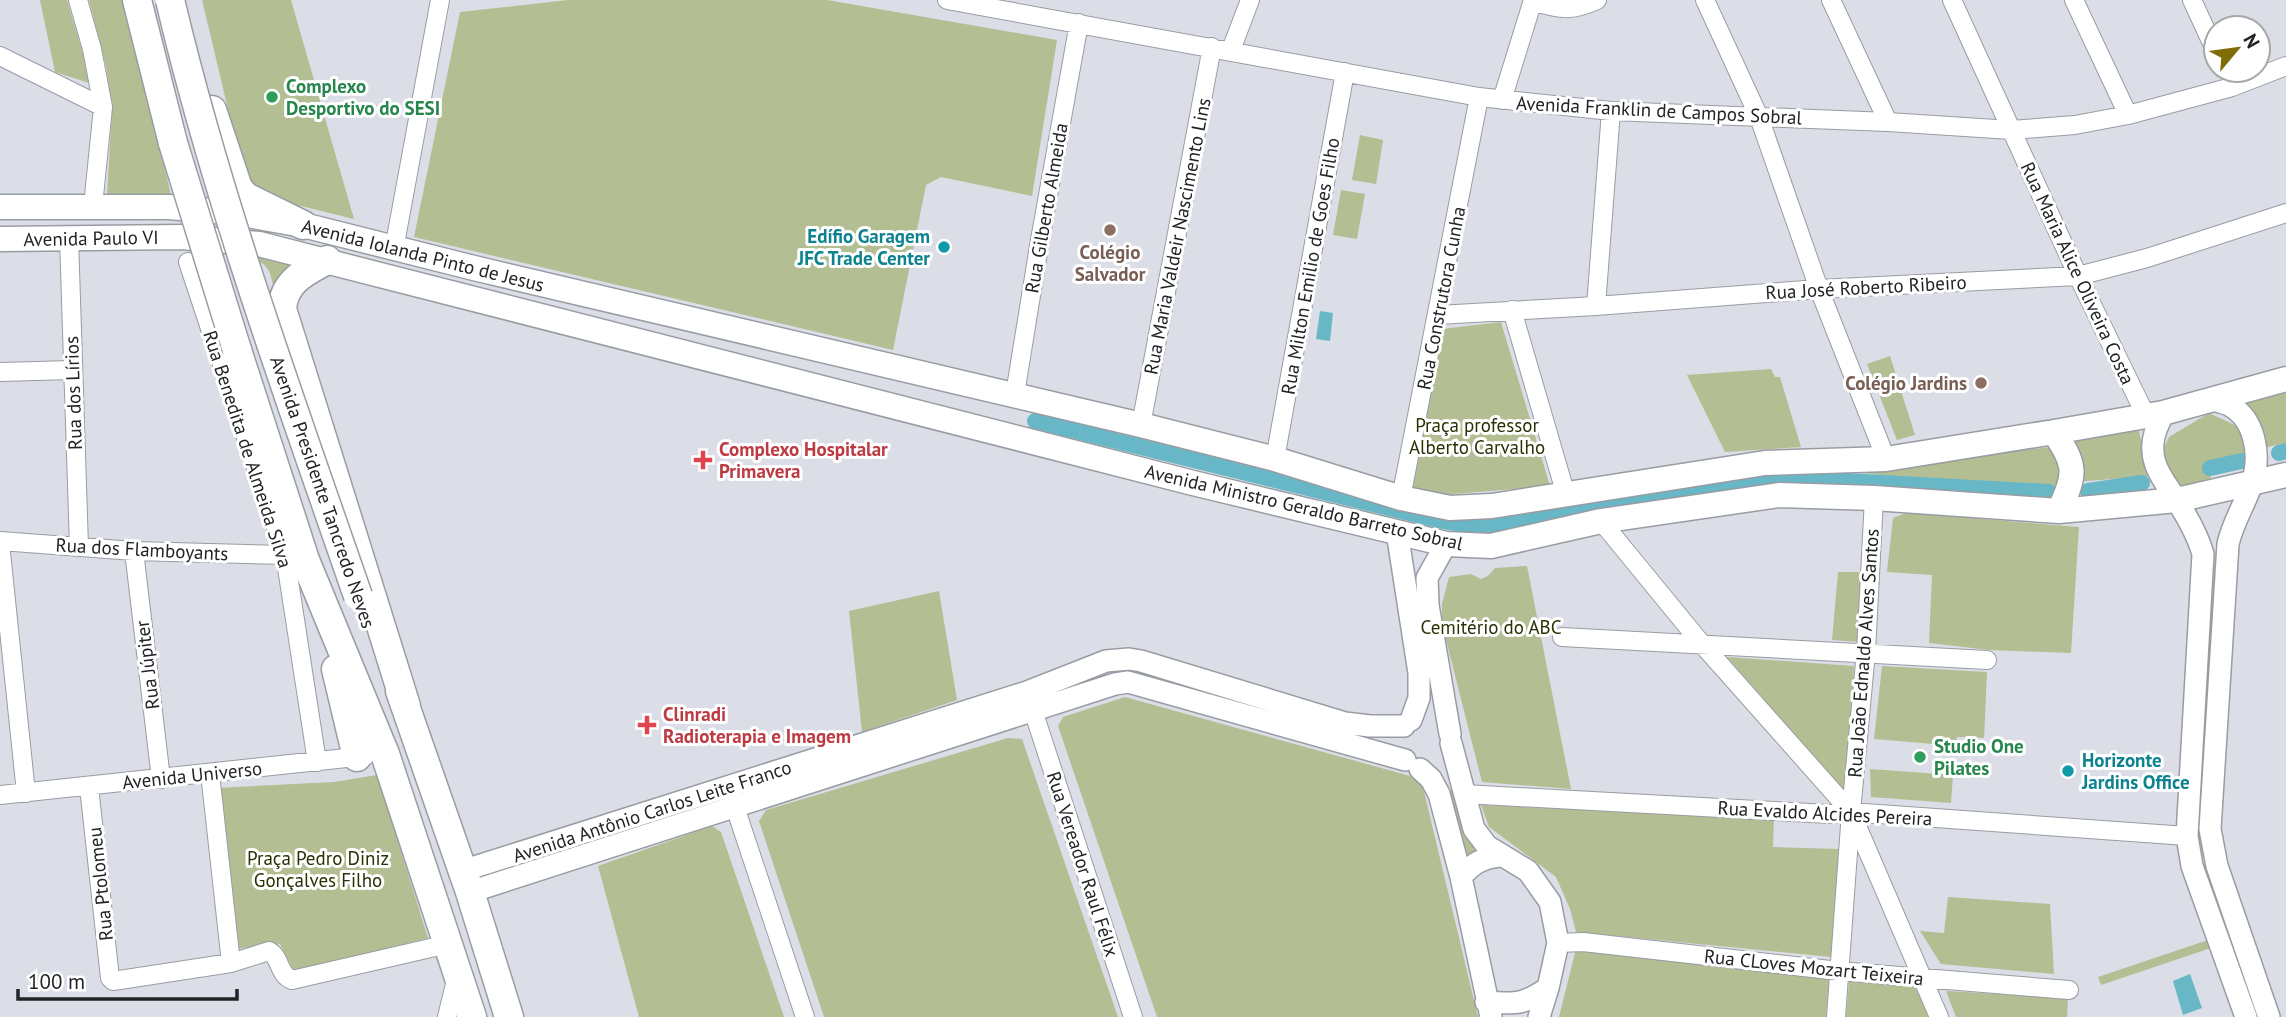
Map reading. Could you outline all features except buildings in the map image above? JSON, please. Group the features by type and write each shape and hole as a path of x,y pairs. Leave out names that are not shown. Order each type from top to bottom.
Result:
{"main road":[{"name":"Avenida Presidente Tancredo Neves","path":"137,0 173,143 237,350 319,598 338,636 385,754 472,1017"},
{"name":"Avenida Presidente Tancredo Neves","path":"170,0 205,131 263,321 358,596 407,706 509,1017"},
{"path":"184,0 215,122 238,188 246,197 303,225"},
{"name":"Avenida Iolanda Pinto de Jesus","path":"169,206 236,213 303,225 675,316"},
{"name":"Avenida Paulo VI","path":"0,207 169,206"},
{"name":"Avenida Iolanda Pinto de Jesus","path":"182,237 259,244 664,349"},
{"name":"Avenida Paulo VI","path":"0,239 182,237"},
{"path":"327,260 299,274 286,293 282,309 407,706"},
{"path":"473,298 481,292 485,284 478,269"},
{"path":"664,349 663,328 675,316"},
{"name":"Avenida Ministro Geraldo Barreto Sobral","path":"675,316 1141,425 1275,459 1401,498 1450,509 1566,495 1765,463 1886,459 2155,414 2286,379"},
{"name":"Avenida Ministro Geraldo Barreto Sobral","path":"664,349 1446,544 1491,546 1601,522 1779,495 2059,511 2178,500 2286,475"},
{"path":"2054,432 2072,464 2070,484 2059,511"},
{"path":"319,598 356,757"}],"street":[{"path":"78,0 92,50 103,107 93,206"},
{"path":"394,249 442,0"},
{"name":"Avenida Franklin de Campos Sobral","path":"947,0 1479,97 1611,111 1888,122 2011,130 2075,125 2128,115 2232,87 2286,66"},
{"path":"1231,50 1250,0"},
{"path":"1502,100 1534,1 1562,9 1573,9 1597,0"},
{"path":"1705,0 1759,117 1819,289 1886,459"},
{"path":"1831,0 1888,122"},
{"name":"Rua Maria Alice Oliveira Costa","path":"1952,0 2078,276 2155,414"},
{"path":"2074,0 2128,115"},
{"path":"2192,0 2202,22"},
{"name":"Rua Gilberto Almeida","path":"1016,394 1040,240 1079,23"},
{"name":"Rua Maria Valdeir Nascimento Lins","path":"1141,425 1212,47"},
{"path":"0,56 103,107"},
{"name":"Rua Milton Emilio de Goes Filho","path":"1275,459 1345,72"},
{"name":"Rua Construtora Cunha","path":"1401,498 1479,97"},
{"path":"1595,306 1611,111"},
{"name":"Rua José Roberto Ribeiro","path":"1438,315 1819,289 2078,276 2147,258 2286,213"},
{"name":"Rua dos Lírios","path":"69,238 79,547"},
{"name":"Rua Benedita de Almeida Silva","path":"188,262 285,555 317,762"},
{"path":"1512,310 1566,495"},
{"path":"0,372 72,370"},
{"path":"2214,400 2230,405 2252,430 2256,454 2252,483 2232,527 2228,544 2210,829 2221,877 2269,1017"},
{"path":"2155,414 2154,456 2158,474 2178,500 2198,537 2203,554 2187,835 2192,866 2246,1017"},
{"name":"Rua João Ednaldo Alves Santos","path":"1836,1017 1866,652 1874,499"},
{"path":"1601,522 1701,643 1851,812 1939,1017"},
{"path":"1397,532 1419,673 1419,698 1398,743 1412,765 1431,779 1439,794 1461,877 1488,1010 1528,1001 1548,988"},
{"path":"0,542 26,793"},
{"name":"Rua dos Flamboyants","path":"0,542 134,551 285,555"},
{"path":"1446,544 1427,578 1428,604 1450,739 1474,829 1487,846 1528,871 1550,902 1558,943 1539,1017"},
{"name":"Rua Júpiter","path":"134,551 161,779"},
{"path":"1562,637 1987,660"},
{"name":"Avenida Antônio Carlos Leite Franco","path":"1030,702 1106,662 1129,659 1345,723 1370,726 1408,723 1429,717 1445,726 1450,739"},
{"name":"Avenida Antônio Carlos Leite Franco","path":"466,881 1030,702 1128,682 1412,765"},
{"name":"Rua Vereador Raul Félix","path":"1030,702 1133,1017"},
{"path":"1412,765 1438,766 1445,760 1450,739"},
{"name":"Avenida Universo","path":"0,795 385,754"},
{"path":"210,773 231,963 271,952 284,975 292,980 448,944"},
{"name":"Rua Ptolomeu","path":"89,787 110,978 113,981 231,963"},
{"name":"Rua Evaldo Alcides Pereira","path":"1464,794 1829,814 1851,812 2187,835"},
{"path":"731,797 805,1017"},
{"path":"1461,877 1483,858 1500,856"},
{"name":"Rua CLoves Mozart Teixeira","path":"1558,943 1583,943 1923,979 2070,990"},
{"path":"447,1017 457,975"}],"green space":[{"path":"40,0 67,0 92,84 55,72"},
{"path":"89,0 128,0 171,196 107,194 112,111 106,66"},
{"name":"Complexo Desportivo do SESI","path":"202,0 291,0 354,219 248,193"},
{"path":"568,0 827,0 1057,40 1032,196 941,177 926,185 893,350 414,237 460,12"},
{"path":"1360,135 1383,140 1376,184 1352,180"},
{"path":"1341,190 1365,194 1357,239 1333,235"},
{"path":"256,255 303,264 276,299 266,298 273,285 268,270 257,260"},
{"name":"Praça professor Alberto Carvalho","path":"1501,322 1550,486 1442,495 1410,487 1442,329"},
{"path":"1890,356 1915,435 1897,440 1867,364"},
{"path":"1771,369 1775,377 1780,377 1801,447 1725,452 1687,375"},
{"path":"2286,390 2286,443 2263,448 2235,406"},
{"path":"2209,413 2239,427 2248,452 2208,465 2211,478 2184,486 2171,480 2161,454 2169,437"},
{"path":"2138,428 2151,476 2074,482 2071,440"},
{"path":"2060,446 2066,451 2057,486 1938,482 1847,471"},
{"path":"1906,513 2079,527 2071,653 1989,650 1929,643 1932,575 1887,572 1893,518"},
{"name":"Cemitério do ABC","path":"1527,566 1571,789 1482,782 1442,624 1442,604 1449,577 1471,574 1481,579 1495,568"},
{"path":"1838,572 1861,572 1859,642 1832,640"},
{"path":"939,591 957,700 862,732 849,611"},
{"path":"1727,657 1854,666 1848,794 1843,796 1800,741"},
{"path":"1882,666 1987,672 1984,738 1957,737 1956,746 1874,739"},
{"path":"1125,697 1421,779 1478,1017 1157,1017 1058,726 1063,717"},
{"path":"1008,738 1022,739 1118,1017 824,1017 759,821 766,810"},
{"path":"1870,769 1953,775 1951,803 1871,797"},
{"name":"Praça Pedro Diniz Gonçalves Filho","path":"377,775 428,938 292,972 280,944 235,949 217,788 334,782"},
{"path":"1456,787 1484,853 1466,861 1450,791"},
{"path":"1481,805 1774,818 1773,847 1839,849 1831,957 1576,932 1570,909 1556,877 1489,827"},
{"path":"712,826 721,832 784,1017 639,1017 598,866"},
{"path":"1948,897 2050,904 2054,974 1941,964 1920,931 1944,933"},
{"path":"2211,939 2214,947 2101,985 2098,977"},
{"path":"1576,949 1829,978 1826,1017 1559,1017"},
{"path":"1849,982 1914,986 1931,1017 1846,1017"},
{"path":"1946,991 2068,998 2067,1017 1956,1017"}],"water":[{"path":"1320,311 1333,313 1330,341 1316,339"},
{"path":"2190,974 2202,1008 2183,1015 2173,981"}],"waterway":[{"path":"1035,421 1438,520 1484,528 1772,477 2049,492"},
{"path":"2279,453 2286,451"},
{"path":"2210,468 2242,461"},
{"path":"2088,491 2142,483"}],"place":[{"name":"Complexo Desportivo do SESI","path":"272,97"},
{"name":"Colégio Salvador","path":"1110,230"},
{"name":"Edífio Garagem JFC Trade Center","path":"944,247"},
{"name":"Colégio Jardins","path":"1981,383"},
{"name":"Complexo Hospitalar Primavera","path":"703,460"},
{"name":"Clinradi Radioterapia e Imagem","path":"647,725"},
{"name":"Studio One Pilates","path":"1920,757"},
{"name":"Horizonte Jardins Office","path":"2068,771"}]}
